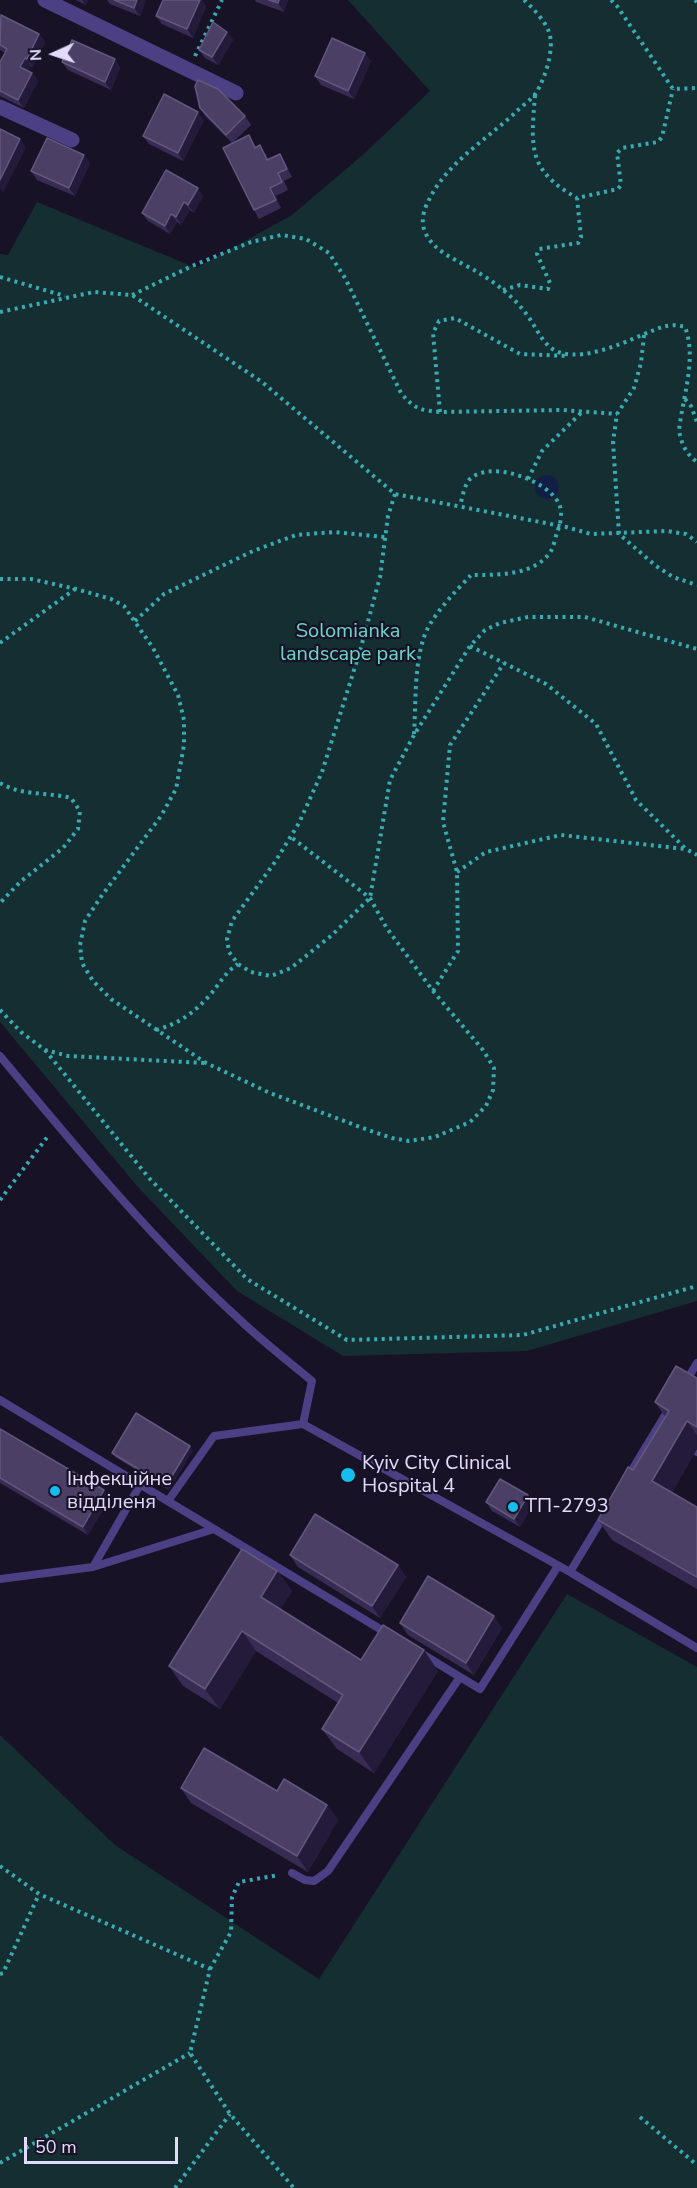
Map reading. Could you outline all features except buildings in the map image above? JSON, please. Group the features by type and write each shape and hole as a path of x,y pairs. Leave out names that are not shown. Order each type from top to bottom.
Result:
{"street":[{"path":"45,0 236,93"},
{"path":"0,107 72,140"}],"lane":[{"path":"0,1056 57,1124 181,1263 240,1320 312,1381 303,1424"},
{"path":"680,1391 697,1363"},
{"path":"0,1400 398,1640"},
{"path":"622,1486 661,1430 674,1400"},
{"path":"168,1501 214,1436 303,1424 570,1572 697,1648"},
{"path":"93,1567 140,1485"},
{"path":"570,1572 610,1505"},
{"path":"0,1579 93,1567 214,1529"},
{"path":"409,1646 480,1689 558,1566"},
{"path":"292,1873 305,1880 314,1881 328,1871 460,1677"}],"path":[{"path":"188,69 222,0"},
{"path":"524,0 540,18 549,33 550,59 535,94 532,130 534,152 544,173 560,189 578,198 618,189 621,185 617,153 622,148 658,142 662,137 673,89 611,0"},
{"path":"673,89 697,88"},
{"path":"535,94 453,167 434,188 424,209 423,227 432,244 481,274 517,301 540,335 552,348 574,356"},
{"path":"502,290 520,285 548,289 550,283 537,254 539,249 578,243 581,237 578,198"},
{"path":"132,295 192,266 251,242 281,235 306,239 329,253 340,269 401,393 411,405 424,411 440,412 562,410 618,414"},
{"path":"0,277 68,297"},
{"path":"0,312 94,292 132,295 262,382 395,494 591,534 666,531 686,534 697,542"},
{"path":"440,412 433,333 439,321 455,318 520,354 574,356 597,351 644,335 662,326 674,324 685,327 692,337 694,357 680,430 681,442 690,457 697,462"},
{"path":"644,335 641,363 634,388 618,414 613,442 619,534 656,566 673,577 697,585"},
{"path":"685,399 691,406 697,422"},
{"path":"528,479 542,451 583,411"},
{"path":"414,735 420,654 424,635 434,619 471,575 514,573 537,564 551,551 561,516 560,504 553,495 528,479 505,471 480,473 468,481 459,506"},
{"path":"395,494 385,537 380,578 322,772 291,837 232,921 227,939 229,952 238,964 251,972 272,976 291,968 332,935 370,898 390,780 414,735 470,646 485,630 500,623 528,617 558,615 585,617 697,649"},
{"path":"135,621 164,594 253,551 296,535 334,532 385,537"},
{"path":"0,579 31,579 111,599 124,606 153,648 178,695 184,720 184,745 176,789 161,816 85,921 80,945 82,963 93,981 111,999 206,1063 270,1093 392,1138 409,1141 435,1137 470,1122 486,1106 493,1090 494,1068 483,1050 433,991 386,927 370,898 291,837"},
{"path":"0,644 76,589"},
{"path":"470,646 546,684 596,724 636,800 686,849 697,855"},
{"path":"433,991 458,951 457,872 443,822 450,745 504,663"},
{"path":"0,783 28,794 53,794 71,798 80,811 78,829 63,848 42,867 20,882 0,903"},
{"path":"457,872 486,852 561,835 686,849"},
{"path":"156,1030 172,1026 186,1018 208,996 226,972 238,964"},
{"path":"0,1010 21,1032 45,1050 149,1178 247,1279 347,1340 523,1335 697,1286"},
{"path":"45,1050 68,1056 206,1063"},
{"path":"0,1200 57,1124"},
{"path":"0,1866 39,1894 210,1969"},
{"path":"0,2163 190,2053 210,1969 231,1932 232,1897 239,1882 292,1873"},
{"path":"0,1974 3,1973 39,1894"},
{"path":"190,2053 230,2114 294,2188"},
{"path":"175,2188 230,2114"},
{"path":"640,2117 697,2165"}],"green space":[{"name":"Solomianka landscape park","path":"348,0 697,0 697,1301 527,1351 343,1356 237,1291 137,1186 0,1022 0,254 8,255 37,202 196,268 292,215 365,153 430,91"},
{"path":"567,1594 697,1667 697,2188 0,2188 0,1735 115,1845 319,1979"}],"water":[{"path":"547,475 555,479 559,487 555,495 547,499 539,495 535,487 539,479"}],"place":[{"name":"Kyiv City Clinical Hospital 4","path":"348,1475"},
{"name":"Інфекційне відділеня","path":"55,1491"},
{"name":"ТП-2793","path":"513,1507"}]}
